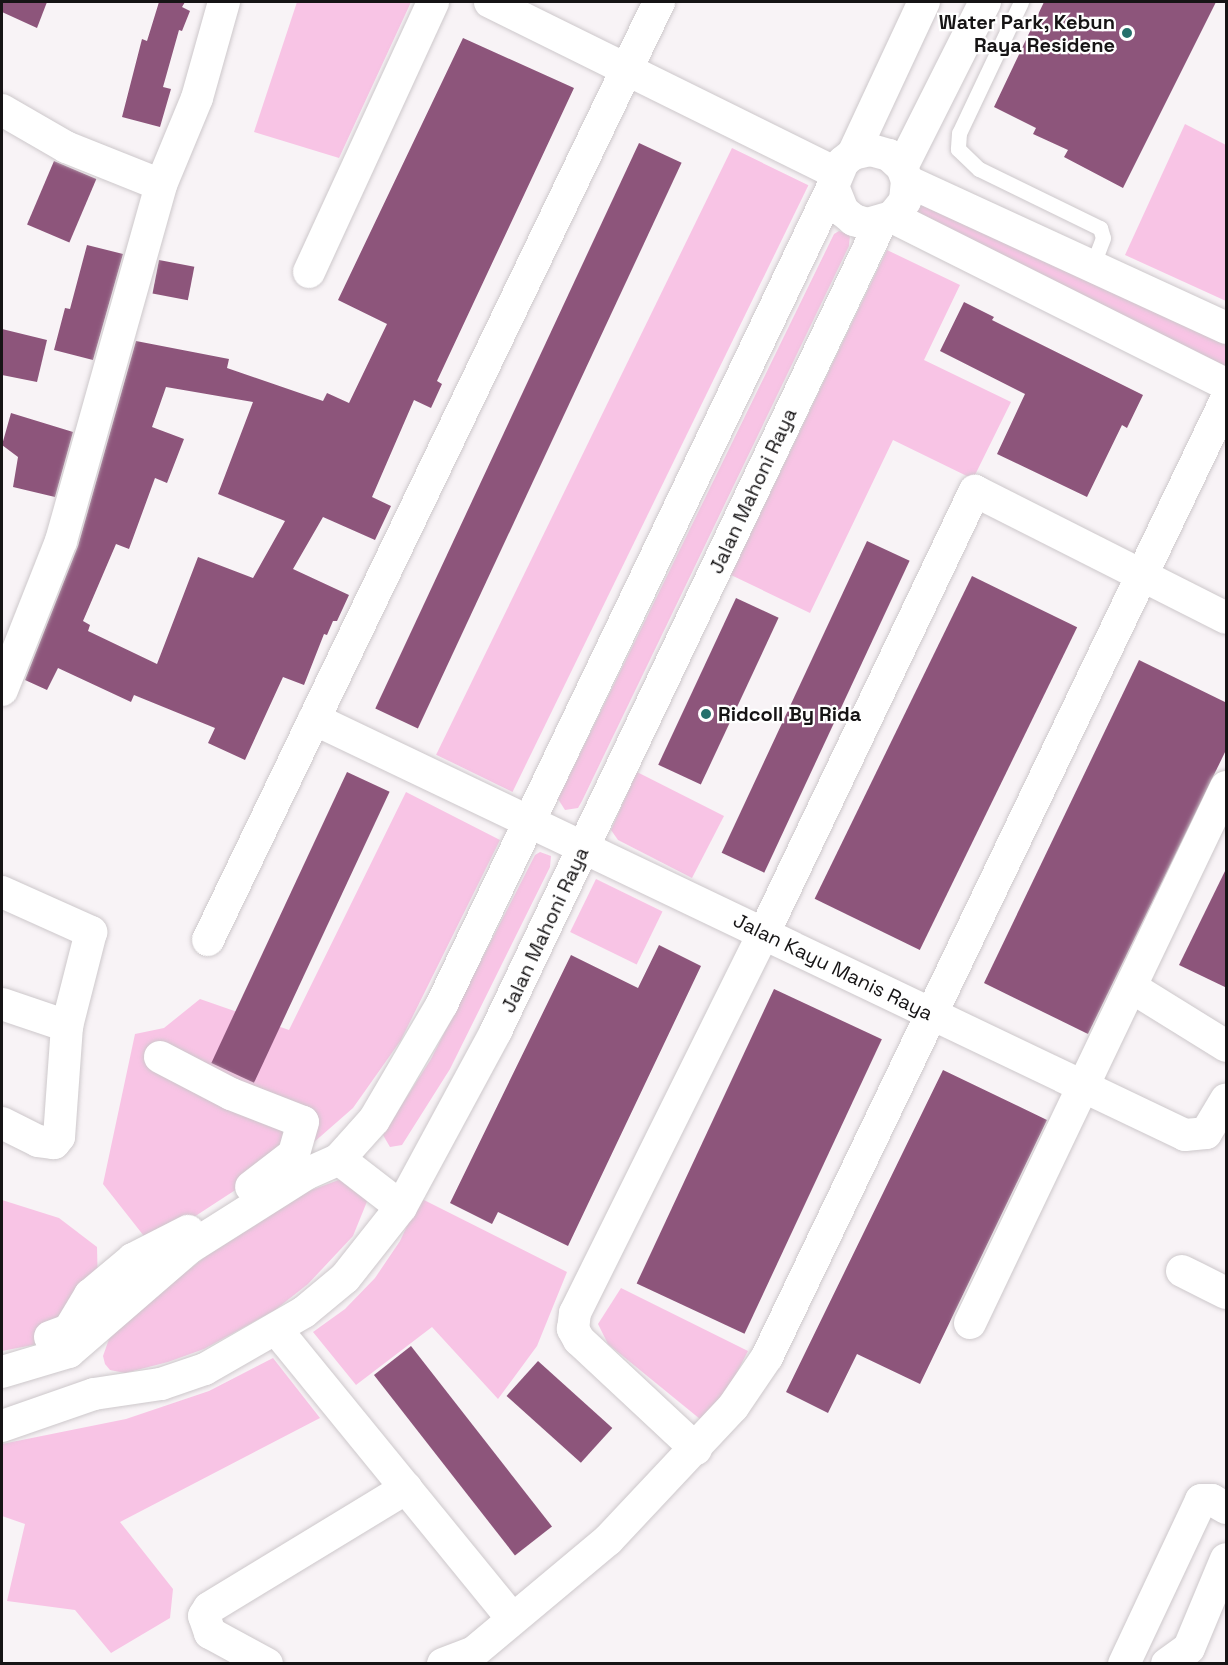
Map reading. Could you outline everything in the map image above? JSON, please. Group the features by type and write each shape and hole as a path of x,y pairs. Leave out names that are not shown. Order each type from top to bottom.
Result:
{"street":[{"path":"2,690 61,541 160,185 197,98 224,2"},
{"path":"309,272 433,2"},
{"path":"490,2 840,171"},
{"path":"208,940 659,2"},
{"path":"2,1354 69,1330 90,1295 339,1159 374,1120 442,1004 531,822 840,171 924,2"},
{"path":"985,2 904,174 905,201 886,220 867,224 848,216 835,199 840,171 871,150 888,155 904,174 1092,266 1227,328"},
{"path":"2,110 66,147 160,185"},
{"path":"886,220 1227,384"},
{"name":"Jalan Mahoni Raya","path":"2,1426 94,1394 161,1384 205,1369 276,1329 345,1278 401,1207 496,1031 886,220"},
{"path":"443,1664 474,1652 511,1617 560,1584 608,1540 696,1449 733,1407 767,1357 934,1017 1227,400"},
{"path":"696,1449 579,1340 573,1329 575,1313 764,933 975,491 1227,618"},
{"name":"Jalan Kayu Manis Raya","path":"314,719 1185,1135 1206,1134 1227,1100"},
{"path":"970,1323 1227,787"},
{"path":"2,892 91,932 67,1026 59,1137 54,1143 38,1141 2,1124"},
{"path":"1131,987 1227,1046"},
{"path":"2,1004 67,1026"},
{"path":"2,1372 69,1352 142,1268 294,1154 303,1122 231,1094 160,1057"},
{"path":"339,1159 401,1207"},
{"path":"1182,1271 1227,1293"},
{"path":"276,1329 511,1617"},
{"path":"69,1352 94,1394"},
{"path":"267,1664 210,1633 204,1616 209,1608 406,1488"},
{"path":"1124,1664 1201,1500 1212,1500 1227,1508"},
{"path":"1184,1658 1216,1612 1227,1559"}],"lane":[{"path":"1021,2 959,133 958,149 979,169 1100,228 1103,237 1092,266"}],"shaded area":[{"path":"297,2 411,2 339,158 254,132"},
{"path":"1185,124 1226,145 1226,301 1125,255"},
{"path":"732,148 808,185 512,792 436,755"},
{"path":"920,202 932,203 1226,345 1226,369 917,220 915,207"},
{"path":"839,231 850,235 849,246 582,801 578,808 565,810 558,799 834,234"},
{"path":"887,250 960,285 924,360 1011,402 973,479 893,440 810,613 731,575"},
{"path":"637,772 724,816 692,878 618,840 611,830"},
{"path":"406,792 500,840 401,1040 353,1108 305,1150 243,1185 151,1245 103,1184 135,1034 164,1028 200,999 289,1030"},
{"path":"540,852 551,856 550,867 450,1069 402,1145 390,1147 383,1135 431,1059 535,855"},
{"path":"596,879 663,911 637,964 570,932"},
{"path":"344,1178 368,1199 353,1236 308,1284 275,1310 204,1349 168,1362 125,1373 110,1370 105,1364 103,1356 109,1339 139,1309 205,1257 309,1191"},
{"path":"420,1198 567,1272 537,1346 498,1399 432,1327 356,1385 313,1332 345,1309 375,1278 400,1241"},
{"path":"2,1200 59,1218 97,1247 98,1288 63,1330 33,1345 2,1351"},
{"path":"621,1288 748,1351 727,1392 700,1419 608,1344 598,1324"},
{"path":"273,1358 320,1418 120,1522 173,1589 170,1618 111,1653 75,1610 7,1601 25,1524 2,1516 2,1444 126,1419 209,1391"}],"building":[{"path":"2,2 47,2 37,28 2,12"},
{"path":"159,2 185,2 182,7 190,11 182,31 179,30 163,87 171,89 160,127 122,117 142,39 147,41"},
{"path":"1044,2 1216,2 1123,188 1064,157 1068,150 1033,134 1036,128 994,107"},
{"path":"463,38 574,88 437,381 442,384 431,408 414,400 372,497 391,506 375,540 323,517 293,569 349,595 337,621 333,621 327,635 324,634 304,685 283,677 245,760 208,743 215,728 134,695 131,702 58,668 47,690 25,680 78,546 136,341 229,359 227,368 323,401 327,393 349,403 387,324 338,300","holes":["166,387 253,402 218,494 285,521 253,578 198,557 157,664 88,631 90,625 83,621 116,544 129,549 155,478 167,483 184,439 152,427"]},
{"path":"639,143 682,163 418,728 375,709"},
{"path":"54,161 96,179 69,242 27,225"},
{"path":"87,245 123,254 93,360 54,350 65,308 70,309"},
{"path":"159,260 194,267 188,300 153,293"},
{"path":"964,302 994,317 992,320 1143,395 1127,428 1122,425 1087,497 997,454 1025,394 940,351"},
{"path":"2,329 47,340 37,382 2,375"},
{"path":"11,413 73,432 55,497 13,487 18,457 2,445"},
{"path":"867,541 910,561 764,873 722,853"},
{"path":"972,576 1077,627 920,950 815,899"},
{"path":"736,598 779,618 701,785 658,765"},
{"path":"1139,660 1227,703 1227,748 1088,1034 984,983"},
{"path":"347,772 390,792 254,1083 211,1063"},
{"path":"1227,867 1227,988 1179,965"},
{"path":"659,945 701,966 568,1246 498,1212 492,1224 450,1203 571,955 638,988"},
{"path":"774,989 882,1039 744,1334 637,1284"},
{"path":"943,1070 1047,1120 920,1384 857,1354 828,1413 786,1392"},
{"path":"411,1346 552,1526 515,1555 374,1375"},
{"path":"538,1361 612,1428 581,1463 507,1396"}],"place":[{"name":"Water Park, Kebun Raya Residene","path":"1127,33"},
{"name":"Ridcoll By Rida","path":"706,714"}]}
